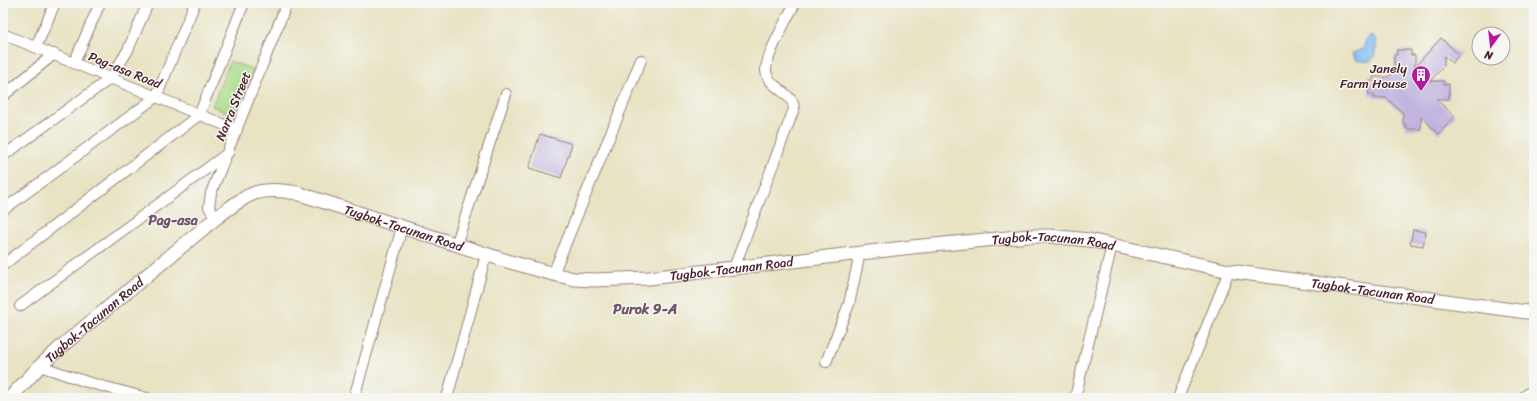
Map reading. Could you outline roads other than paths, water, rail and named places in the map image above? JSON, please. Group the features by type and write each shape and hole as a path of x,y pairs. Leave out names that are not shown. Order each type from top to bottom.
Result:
{"street":[{"path":"36,47 55,3"},
{"path":"74,63 100,3"},
{"path":"3,156 112,78 128,50 148,3"},
{"path":"3,210 156,97 195,3"},
{"path":"3,265 199,115 244,3"},
{"name":"Narra Street","path":"216,218 209,207 209,201 287,3"},
{"path":"734,268 794,109 794,103 790,97 771,82 766,69 772,51 795,3"},
{"name":"Pag-asa Road","path":"3,34 237,130"},
{"path":"3,96 54,54"},
{"path":"553,274 641,60"},
{"path":"456,245 506,94"},
{"path":"20,306 228,153"},
{"name":"Tugbok-Tacunan Road","path":"10,398 40,366 63,345 216,218 255,192 272,190 297,193 486,255 574,279 615,280 1029,236 1070,237 1229,271 1534,313"},
{"path":"354,398 402,228"},
{"path":"1075,398 1112,245"},
{"path":"826,362 849,304 860,253"},
{"path":"447,398 486,255"},
{"path":"1178,398 1229,271"},
{"path":"40,366 87,382 147,398"}],"lane":[{"path":"1518,398 1534,386"}],"water":[{"path":"1371,36 1375,38 1376,54 1371,60 1368,61 1356,60 1352,53 1363,49 1366,39"}],"place":[{"name":"Janely Farm House","path":"1421,92"}],"district":[{"name":"Pag-asa","path":"173,220"},
{"name":"Purok 9-A","path":"645,309"}]}
